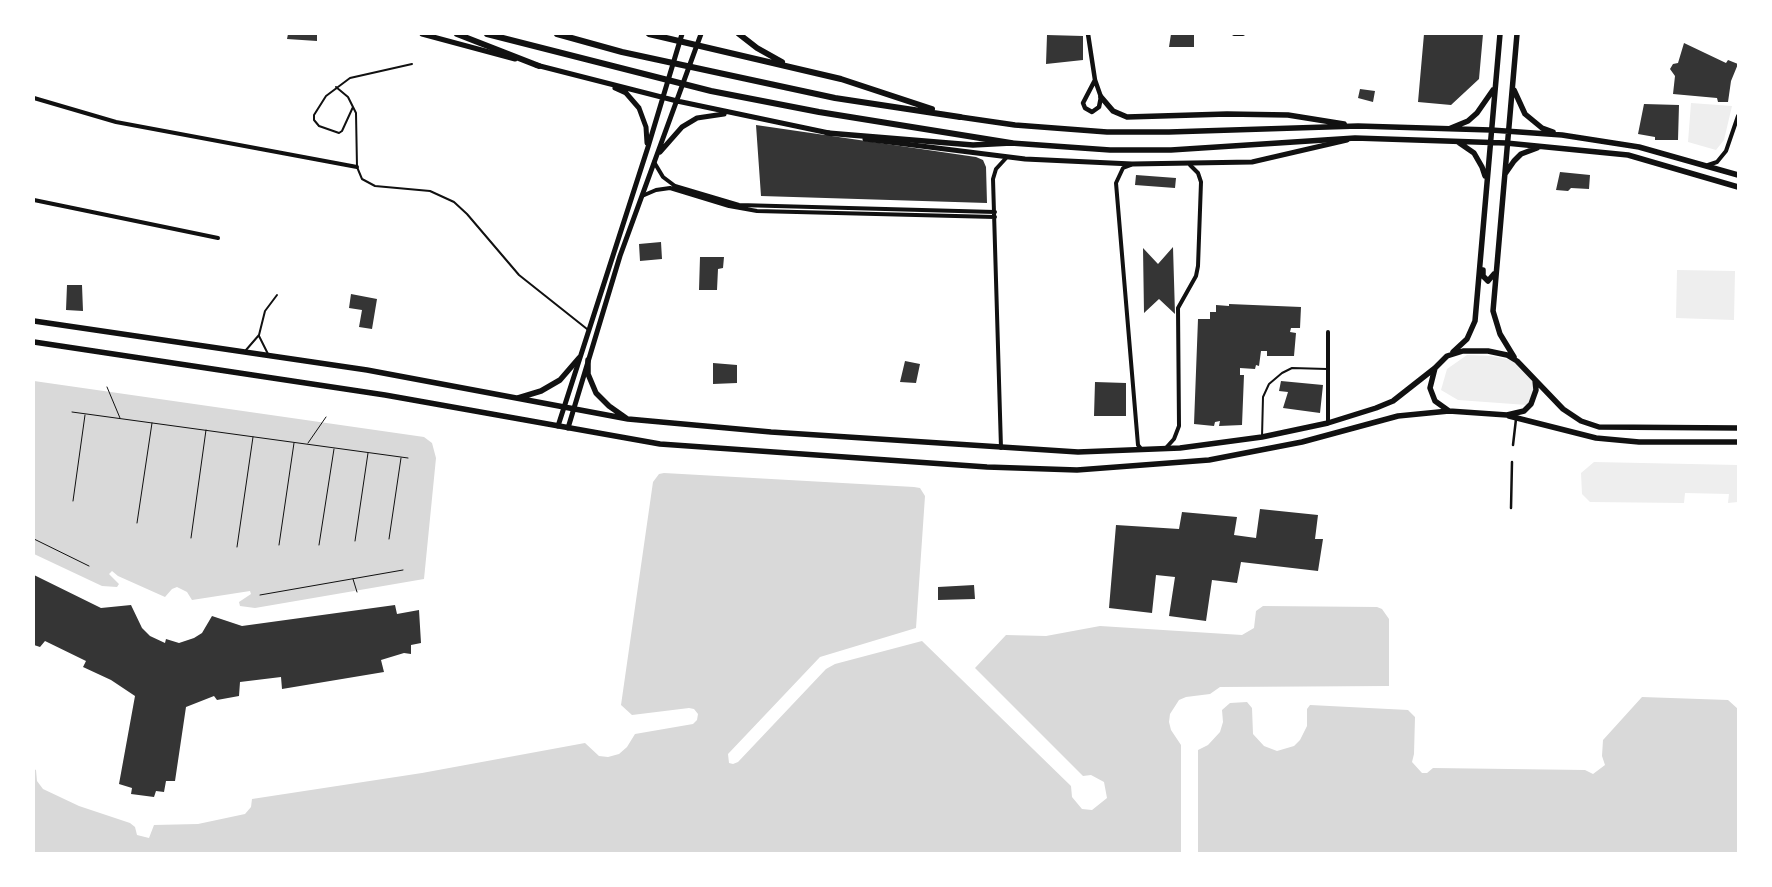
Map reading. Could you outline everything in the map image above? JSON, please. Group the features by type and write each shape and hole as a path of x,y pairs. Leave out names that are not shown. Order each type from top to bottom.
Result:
{"highway":[{"path":"458,34 540,66"},
{"path":"487,34 711,91 819,112 1011,143"},
{"path":"557,34 622,52 835,98 960,117"},
{"path":"649,34 841,79 947,114"},
{"path":"739,34 757,48 792,67"}],"main road":[{"path":"422,34 608,84 731,114 827,133 1007,157 1132,164 1190,164 1266,160 1355,138"},
{"path":"558,426 587,329 648,147 682,34"},
{"path":"568,428 620,256 701,34"},
{"path":"34,321 367,370 628,419 754,431 1078,452 1164,450 1262,437 1328,423 1393,401 1465,342 1474,326 1500,34"},
{"path":"1517,34 1506,143 1493,311 1496,325 1505,344 1517,361 1570,415 1599,427 1738,428"},
{"path":"608,84 626,94 639,108 646,127 648,147"},
{"path":"1447,129 1468,121 1477,113 1487,101 1496,84"},
{"path":"1512,84 1519,105 1529,118 1542,128 1562,135"},
{"path":"1101,97 1113,111 1127,117 1227,114 1288,115 1358,126"},
{"path":"658,154 682,127 697,118 731,114"},
{"path":"960,117 1015,125 1107,132 1358,126 1491,130 1562,135 1639,147 1738,175"},
{"path":"827,133 973,145 1011,143 1110,150 1171,150 1355,138 1490,142 1636,156 1738,187"},
{"path":"1454,140 1468,148 1479,160 1486,183"},
{"path":"1504,178 1508,169 1522,154 1540,147 1551,147"},
{"path":"1482,248 1483,276 1485,280 1491,280 1496,270"},
{"path":"34,343 385,395 660,444 987,467 1077,470 1209,460 1310,440 1398,416 1449,411 1507,415 1596,438 1639,442 1738,442"},
{"path":"1447,356 1463,350 1480,350 1507,355 1517,361"},
{"path":"514,399 548,387 566,375 579,358"},
{"path":"588,360 590,381 599,398 628,419"},
{"path":"1435,368 1430,392 1435,401 1449,411"},
{"path":"1507,415 1524,411 1529,407 1536,394 1535,380"}],"street":[{"path":"1088,34 1094,80 1101,97 1100,104 1092,112 1085,108 1084,99 1092,89 1094,80"},
{"path":"1234,34 1243,34"},
{"path":"34,98 116,122 357,167"},
{"path":"1708,165 1717,162 1726,151 1738,116"},
{"path":"1001,448 994,174 1007,157"},
{"path":"654,162 663,177 675,187 729,206 757,211 995,214"},
{"path":"1132,164 1123,168 1116,183 1138,445 1142,450"},
{"path":"1164,450 1174,439 1179,426 1178,308 1182,296 1196,276 1198,266 1201,182 1198,173 1190,164"},
{"path":"642,196 656,190 675,187"},
{"path":"34,200 218,238"},
{"path":"1328,332 1328,423"},
{"path":"1513,445 1516,418"},
{"path":"1511,508 1512,462"}],"lane":[{"path":"354,106 341,132 337,133 315,122 314,115 322,101 336,87 357,76 412,64"},
{"path":"336,87 348,97 354,106 357,120 357,167 362,179 372,185 422,189 454,202 467,214 519,275 587,329"},
{"path":"240,352 250,347 259,335 265,311 277,295"},
{"path":"259,335 263,347 272,357"},
{"path":"1262,437 1263,397 1269,384 1282,373 1292,368 1328,369"}],"path":[{"path":"107,387 120,418"},
{"path":"72,412 408,458"},
{"path":"74,500 85,414"},
{"path":"307,444 326,417"},
{"path":"138,523 152,423"},
{"path":"191,538 206,430"},
{"path":"237,547 253,437"},
{"path":"279,545 294,443"},
{"path":"319,545 334,448"},
{"path":"355,541 368,453"},
{"path":"388,539 402,458"},
{"path":"34,539 89,566"},
{"path":"260,595 403,570"},
{"path":"353,579 357,592"}],"shaded area":[{"path":"1691,103 1732,106 1724,140 1716,150 1688,142"},
{"path":"1677,270 1735,271 1734,320 1676,318"},
{"path":"1467,355 1491,356 1516,361 1534,380 1533,394 1527,405 1458,400 1441,390 1447,369"},
{"path":"34,381 424,437 432,443 436,458 424,579 255,608 240,606 239,602 251,594 250,591 192,600 187,592 177,587 172,589 165,597 118,576 112,571 109,574 119,584 117,587 102,586 34,554"},
{"path":"1594,462 1738,465 1738,502 1728,503 1729,494 1685,493 1684,503 1590,502 1582,494 1581,473"},
{"path":"659,474 914,487 920,488 925,496 916,628 820,657 728,754 729,763 738,762 826,669 835,664 922,641 1071,786 1072,797 1082,809 1092,810 1107,798 1104,782 1091,775 1083,776 975,668 1006,635 1046,636 1100,626 1242,635 1254,628 1256,611 1263,606 1377,607 1382,609 1389,619 1389,686 1220,687 1210,694 1186,697 1179,700 1170,714 1169,722 1171,730 1181,745 1181,853 34,853 34,769 36,770 37,781 43,789 79,806 130,823 135,827 137,835 149,838 154,825 198,824 245,814 251,807 252,799 422,773 585,743 599,756 608,757 619,754 627,747 635,734 693,724 697,720 698,714 694,709 632,715 621,705 653,482"},
{"path":"1642,697 1728,700 1738,709 1738,853 1198,853 1198,750 1208,745 1220,732 1223,722 1222,710 1230,703 1247,702 1252,708 1253,734 1264,746 1277,751 1294,746 1300,740 1307,726 1307,709 1310,705 1408,710 1415,717 1412,762 1422,773 1427,773 1433,768 1585,770 1593,774 1605,765 1602,756 1603,740"}],"building":[{"path":"288,34 317,34 317,41 287,39"},
{"path":"1171,34 1194,34 1194,47 1169,47"},
{"path":"1424,34 1483,34 1479,79 1451,105 1418,102"},
{"path":"1047,35 1083,36 1083,60 1046,64"},
{"path":"1684,43 1726,63 1728,60 1738,64 1731,81 1728,102 1718,102 1717,98 1673,94 1675,76 1670,69 1673,64 1678,63"},
{"path":"1360,89 1375,91 1373,102 1358,98"},
{"path":"1644,104 1679,105 1678,140 1655,140 1655,137 1638,134"},
{"path":"756,125 976,157 983,160 986,167 987,203 761,196"},
{"path":"1560,172 1590,175 1589,189 1571,188 1568,191 1556,190"},
{"path":"1136,175 1176,178 1175,188 1135,185"},
{"path":"661,242 662,259 640,261 639,244"},
{"path":"1173,247 1175,314 1159,299 1144,313 1143,248 1158,264"},
{"path":"700,257 724,257 723,268 718,269 717,290 699,290"},
{"path":"67,285 82,285 83,311 66,310"},
{"path":"351,294 377,299 372,329 359,327 362,310 349,308"},
{"path":"1229,304 1301,307 1300,328 1291,328 1290,332 1296,333 1294,356 1267,356 1267,351 1261,351 1259,366 1256,365 1255,369 1240,368 1240,375 1244,375 1242,425 1219,426 1220,421 1215,422 1214,426 1194,424 1198,319 1210,319 1210,312 1216,312 1216,305 1229,306"},
{"path":"905,361 920,364 916,383 900,382"},
{"path":"713,363 737,365 737,383 713,384"},
{"path":"1281,381 1323,385 1320,413 1283,408 1288,392 1279,391"},
{"path":"1095,382 1126,383 1126,416 1094,416"},
{"path":"1260,509 1318,515 1315,539 1323,539 1318,571 1241,562 1237,583 1212,580 1206,621 1169,616 1175,577 1156,575 1152,613 1109,608 1116,525 1179,529 1182,512 1237,517 1234,535 1256,538"},
{"path":"34,575 101,608 131,605 142,628 150,636 165,643 166,639 179,643 194,638 202,633 212,616 242,626 395,605 397,614 419,610 421,643 411,645 411,654 404,653 381,660 384,672 282,689 281,677 240,682 239,696 217,700 214,696 186,707 175,781 166,781 164,792 156,791 154,797 131,794 132,788 119,784 135,696 111,680 83,667 86,661 45,641 40,647 34,645"},
{"path":"974,585 975,599 938,600 938,587"}]}
